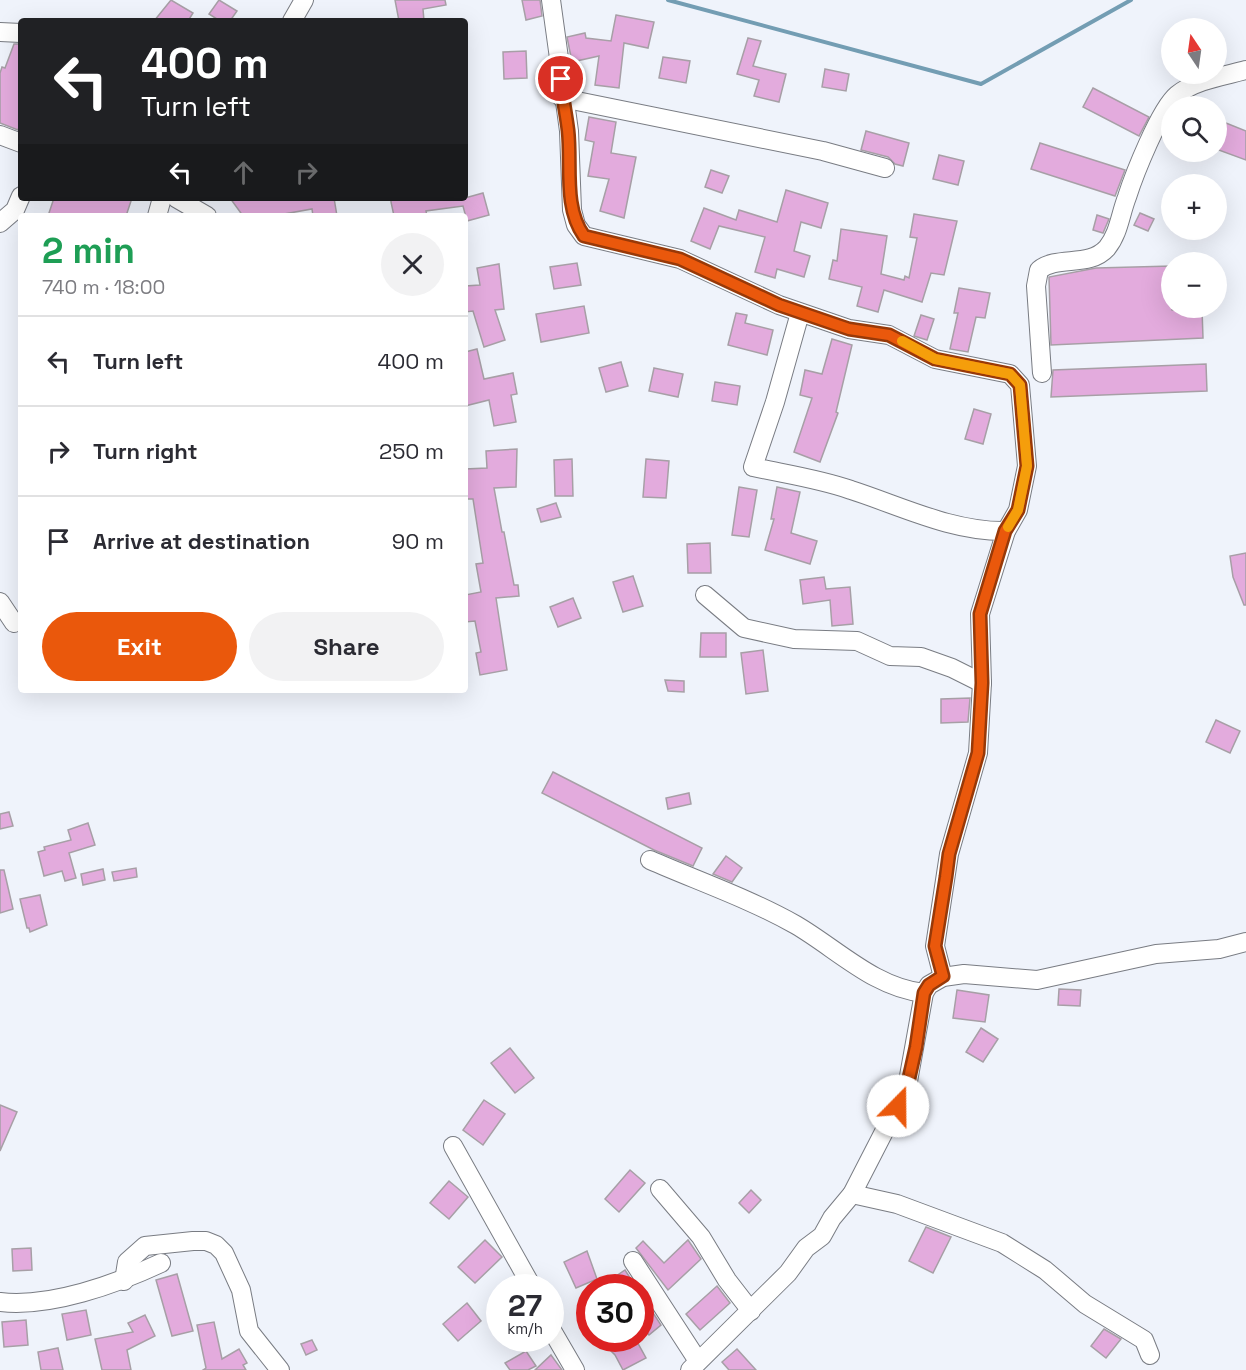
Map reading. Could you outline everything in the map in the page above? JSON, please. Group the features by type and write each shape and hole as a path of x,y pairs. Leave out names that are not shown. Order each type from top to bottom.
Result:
{"street":[{"path":"294,18 304,0"},
{"path":"551,0 568,131 572,210 576,225 584,236 680,259 800,313 849,329 889,335 935,359 1010,374 1020,385 1027,466 1018,510 1005,531 980,614 982,683 978,753 949,854 935,946 943,976"},
{"path":"0,32 18,33"},
{"path":"1042,373 1036,286 1039,270 1045,265 1091,258 1105,251 1117,231 1131,184 1156,128 1176,96 1192,86 1246,70"},
{"path":"562,98 823,151 885,168"},
{"path":"0,135 18,142"},
{"path":"0,223 15,210 19,201"},
{"path":"181,201 202,213"},
{"path":"800,313 775,402 753,467 849,489 926,516 983,532 1005,531"},
{"path":"705,595 744,628 794,639 857,641 890,656 921,657 952,668 982,683"},
{"path":"0,602 14,623"},
{"path":"650,860 760,907 796,925 863,971 912,992 924,993"},
{"path":"633,1261 694,1365 788,1273 806,1248 822,1236 832,1218 852,1194 907,1087 924,993 929,985 943,976 964,974 1037,980 1156,954 1219,949 1246,942"},
{"path":"453,1146 525,1274"},
{"path":"660,1189 701,1237 727,1280 751,1311"},
{"path":"852,1194 897,1204 1002,1243 1045,1270 1085,1304 1144,1340 1150,1355"},
{"path":"124,1281 127,1262 145,1246 193,1241 216,1245 224,1253 241,1290 249,1330 280,1370"},
{"path":"0,1302 25,1305 124,1281 161,1263"},
{"path":"564,1352 574,1370"}],"building":[{"path":"171,0 193,13 190,18 156,18"},
{"path":"219,0 237,11 232,18 215,18 209,14"},
{"path":"395,0 445,0 446,5 423,9 424,18 398,18"},
{"path":"522,0 540,0 542,16 526,20"},
{"path":"616,15 654,22 648,48 624,43 619,88 595,85 599,56 572,62 567,37 585,33 586,38 611,41"},
{"path":"748,38 761,41 753,66 786,74 779,102 754,96 759,80 737,74"},
{"path":"14,44 18,44 18,130 0,123 0,73 2,67 5,68"},
{"path":"526,51 527,78 504,79 503,52"},
{"path":"663,57 690,61 686,83 659,78"},
{"path":"825,69 849,74 846,91 822,87"},
{"path":"1093,88 1149,117 1139,136 1083,107"},
{"path":"589,117 616,122 611,153 636,157 624,218 600,211 609,179 588,176 594,142 585,140"},
{"path":"1227,123 1246,131 1246,160 1227,153"},
{"path":"866,131 909,143 903,166 895,164 888,157 861,150"},
{"path":"1040,143 1125,170 1115,196 1031,169"},
{"path":"939,155 964,161 958,185 933,179"},
{"path":"711,170 729,176 722,193 705,187"},
{"path":"786,190 828,203 821,228 801,222 794,251 810,256 804,277 777,269 775,278 755,272 765,237 719,226 710,249 691,241 704,208 736,220 739,210 777,222"},
{"path":"483,193 489,215 468,221 468,213 465,213 463,206 426,211 426,213 393,213 391,202 468,201 468,197"},
{"path":"53,201 131,201 127,213 49,213"},
{"path":"232,201 334,201 336,213 313,213 312,209 290,213 241,213"},
{"path":"1140,213 1154,219 1148,231 1134,225"},
{"path":"914,214 957,221 944,275 931,273 922,302 884,290 878,312 857,306 862,287 829,279 833,260 837,261 841,229 887,236 881,274 904,280 905,276 909,278 917,238 910,237"},
{"path":"1097,215 1109,219 1103,233 1093,230"},
{"path":"577,263 581,285 554,289 550,267"},
{"path":"499,264 504,309 495,310 505,340 484,347 473,311 468,312 468,286 480,285 477,268"},
{"path":"1161,266 1161,318 1202,318 1203,338 1051,345 1049,277 1096,268"},
{"path":"959,288 990,293 985,318 976,317 968,352 950,349 958,313 954,313"},
{"path":"584,306 589,333 541,342 536,314"},
{"path":"736,313 747,315 745,323 773,330 767,355 728,345"},
{"path":"921,315 934,319 927,340 914,336"},
{"path":"832,339 852,345 836,412 838,413 820,462 794,452 812,398 800,395 805,370 822,374"},
{"path":"477,349 484,379 513,373 517,394 511,395 516,422 494,426 489,400 468,405 468,351"},
{"path":"621,362 628,386 606,392 599,368"},
{"path":"1206,364 1207,391 1051,397 1053,370"},
{"path":"654,368 683,374 678,397 649,391"},
{"path":"715,382 740,386 737,405 712,401"},
{"path":"974,409 991,414 983,444 965,439"},
{"path":"517,449 516,487 494,488 514,585 518,585 519,596 496,598 507,670 480,675 476,653 481,652 475,621 468,622 468,594 481,592 476,564 483,563 473,499 468,499 468,469 487,468 486,451"},
{"path":"572,459 573,496 555,496 554,460"},
{"path":"646,459 669,461 666,498 643,497"},
{"path":"739,487 757,490 749,537 732,535"},
{"path":"777,487 800,492 791,533 817,541 810,564 765,550 774,519 771,519"},
{"path":"556,503 561,517 541,522 537,509"},
{"path":"710,543 711,573 688,573 687,544"},
{"path":"1246,553 1246,605 1244,605 1233,577 1230,556"},
{"path":"633,576 643,606 623,612 613,582"},
{"path":"824,577 826,589 850,587 853,624 832,626 830,600 803,604 800,580"},
{"path":"573,598 581,618 558,627 550,607"},
{"path":"701,633 726,633 726,657 700,657"},
{"path":"763,650 768,691 746,694 741,653"},
{"path":"665,680 684,681 684,692 668,691"},
{"path":"970,698 968,722 941,723 941,699"},
{"path":"1216,720 1240,731 1230,753 1206,742"},
{"path":"553,772 702,848 693,866 654,850 542,793"},
{"path":"689,793 691,804 668,809 666,798"},
{"path":"9,812 13,826 0,829 0,814"},
{"path":"88,823 95,845 69,853 76,878 65,881 62,871 44,876 38,852 45,850 44,847 71,840 68,830"},
{"path":"726,856 742,868 732,882 713,874"},
{"path":"136,868 137,877 114,881 112,872"},
{"path":"103,869 105,880 83,885 81,874"},
{"path":"0,870 4,870 13,909 0,913"},
{"path":"40,895 47,925 30,932 20,899"},
{"path":"1059,989 1081,990 1080,1006 1058,1005"},
{"path":"957,990 989,995 985,1022 953,1018"},
{"path":"981,1028 998,1039 983,1062 966,1052"},
{"path":"510,1048 534,1078 515,1093 491,1063"},
{"path":"484,1100 505,1114 483,1145 463,1130"},
{"path":"0,1105 17,1112 0,1151"},
{"path":"630,1170 645,1183 619,1212 605,1199"},
{"path":"449,1181 468,1197 449,1219 430,1203"},
{"path":"751,1190 761,1200 749,1213 739,1203"},
{"path":"926,1227 951,1237 933,1273 909,1261"},
{"path":"485,1240 502,1257 475,1283 458,1267"},
{"path":"688,1240 701,1259 668,1290 636,1248 643,1241 664,1263"},
{"path":"31,1248 32,1270 13,1271 12,1249"},
{"path":"587,1251 595,1274 576,1274 576,1288 564,1262"},
{"path":"177,1274 193,1331 172,1336 156,1280"},
{"path":"717,1286 730,1303 700,1330 686,1314"},
{"path":"467,1303 481,1321 458,1341 443,1324"},
{"path":"86,1310 91,1335 67,1340 62,1314"},
{"path":"654,1314 661,1325 654,1331"},
{"path":"145,1315 155,1336 127,1350 131,1370 102,1370 95,1339 133,1332 128,1323"},
{"path":"26,1320 28,1345 4,1347 2,1322"},
{"path":"214,1322 222,1359 239,1349 247,1363 243,1365 246,1370 203,1370 206,1368 197,1325"},
{"path":"1104,1329 1121,1339 1106,1358 1091,1346"},
{"path":"312,1340 317,1350 306,1355 301,1344"},
{"path":"58,1348 63,1370 41,1370 38,1352"},
{"path":"737,1349 756,1370 729,1370 722,1362"},
{"path":"527,1352 536,1366 528,1370 510,1370 505,1363"},
{"path":"612,1352 643,1352 646,1358 623,1370"},
{"path":"551,1355 562,1370 535,1370"}],"waterway":[{"path":"668,0 981,84 1131,0"}],"slow traffic":[{"path":"902,341 935,359 1010,374 1020,385 1026,431 1027,466 1018,510 1008,527"}],"route":[{"path":"561,79 568,131 572,210 576,225 584,236 601,242 680,259 779,305 849,329 889,335 935,359 1010,374 1020,385 1026,431 1027,466 1018,510 1005,531 980,614 982,683 978,753 949,854 935,946 943,976 929,985 924,993 921,1020 907,1087 898,1106"}]}
